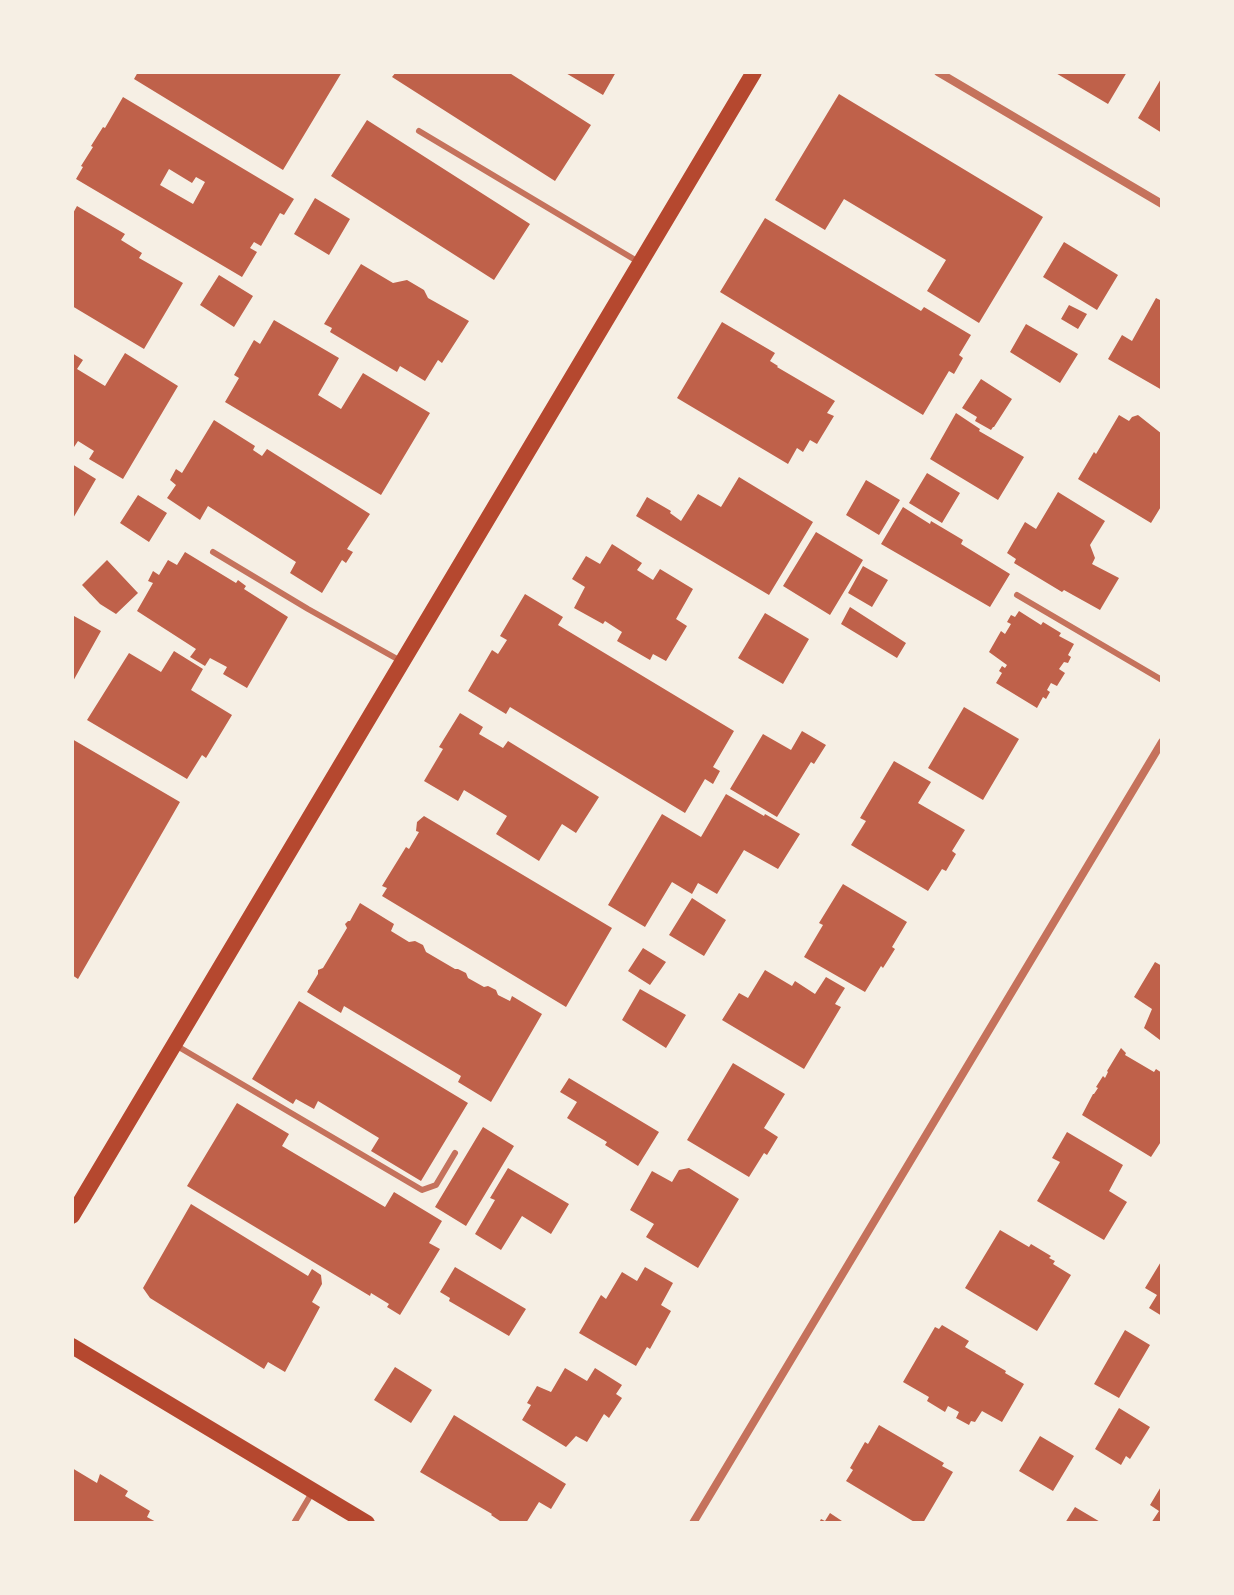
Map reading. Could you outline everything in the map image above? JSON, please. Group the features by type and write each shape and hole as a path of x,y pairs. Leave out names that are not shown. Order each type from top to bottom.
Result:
{"main road":[{"path":"72,1216 754,72"},
{"path":"72,1346 367,1523"}],"street":[{"path":"938,72 1162,204"},
{"path":"693,1523 1162,742"}],"lane":[{"path":"419,131 640,263"},
{"path":"213,552 402,662"},
{"path":"1017,595 1162,680"},
{"path":"175,1044 422,1190 436,1185 455,1153"},
{"path":"294,1523 313,1491"}],"building":[{"path":"138,72 342,72 283,170 134,79"},
{"path":"396,72 508,72 591,125 555,181 392,77"},
{"path":"564,72 616,72 603,95"},
{"path":"1054,72 1127,72 1108,104"},
{"path":"1162,77 1162,133 1138,118"},
{"path":"839,94 1043,217 979,323 927,291 946,260 844,199 825,230 775,200"},
{"path":"123,97 294,199 284,215 280,213 261,246 254,242 250,248 257,252 242,277 76,179 91,146","holes":["169,169 192,183 196,177 205,182 193,204 160,185"]},
{"path":"367,120 530,224 494,280 331,176"},
{"path":"315,198 350,219 329,255 294,234"},
{"path":"77,206 125,234 121,240 142,253 139,258 183,283 144,349 72,306 72,215"},
{"path":"765,218 921,311 924,307 971,335 959,355 963,358 954,374 949,371 923,415 720,292"},
{"path":"1064,242 1118,275 1097,310 1043,277"},
{"path":"361,264 393,283 407,280 424,290 428,298 469,321 442,363 438,360 425,381 400,366 397,372 330,332 332,328 324,324"},
{"path":"219,275 253,296 234,327 200,305"},
{"path":"1156,298 1162,301 1162,390 1108,359 1122,335 1132,341"},
{"path":"1069,305 1087,314 1078,329 1061,319"},
{"path":"274,320 339,358 318,395 341,409 363,373 430,413 381,495 225,402 239,378 234,375 254,340 260,344"},
{"path":"722,322 775,353 770,361 777,367 835,401 827,413 834,416 817,444 810,440 803,452 797,448 788,464 677,398"},
{"path":"1026,324 1078,354 1060,383 1010,352"},
{"path":"72,353 83,360 77,369 105,386 125,353 178,386 123,479 89,459 94,451 78,441 72,446"},
{"path":"981,379 1012,399 991,430 975,421 977,417 962,408"},
{"path":"956,413 979,431 1024,457 998,500 930,459"},
{"path":"1119,415 1129,421 1138,415 1162,434 1162,505 1151,523 1078,479"},
{"path":"214,420 255,446 253,450 262,456 267,449 370,514 347,549 353,552 346,563 342,560 322,593 290,573 296,562 208,506 200,520 167,498 176,485 170,480 176,469 182,473"},
{"path":"72,464 96,479 72,520"},
{"path":"927,473 960,493 942,523 909,503"},
{"path":"739,477 813,522 769,595 636,516 647,497 671,511 681,521 698,494 721,507"},
{"path":"866,480 900,500 879,535 846,515"},
{"path":"1058,492 1105,521 1090,545 1095,558 1092,564 1119,578 1100,610 1064,590 1062,592 1014,563 1016,559 1007,553 1025,522 1036,529"},
{"path":"138,495 167,513 149,542 120,523"},
{"path":"903,507 963,540 961,544 1010,574 990,607 881,544"},
{"path":"816,532 863,560 830,615 783,586"},
{"path":"612,544 642,563 637,570 653,580 660,569 693,589 676,619 687,626 666,661 653,654 650,660 617,641 622,632 574,608 585,587 572,579 586,556 600,564"},
{"path":"185,552 236,583 238,580 246,586 244,589 288,617 247,688 223,674 227,667 210,658 205,666 190,657 196,649 137,611 153,583 148,581 153,571 159,575 168,560 177,565"},
{"path":"107,560 138,593 116,614 100,604 82,585"},
{"path":"863,566 888,580 872,607 848,593"},
{"path":"525,594 563,617 558,625 734,731 713,767 720,771 713,784 705,779 685,813 510,707 506,714 468,691 492,650 498,654 507,640 500,636"},
{"path":"850,607 906,643 897,658 841,624"},
{"path":"1019,611 1041,625 1043,622 1074,644 1068,655 1071,657 1068,663 1064,662 1059,669 1065,673 1057,686 1051,683 1047,690 1050,692 1037,708 996,683 1002,666 1005,668 1007,665 989,652 1001,631 1005,634 1011,624 1007,622 1011,615 1015,617"},
{"path":"765,613 809,639 783,684 738,658"},
{"path":"74,616 101,631 72,683 72,619"},
{"path":"174,651 203,669 191,690 232,715 206,758 202,755 187,779 87,720 129,653 161,672"},
{"path":"964,707 1019,739 983,800 928,768"},
{"path":"460,713 483,727 479,734 503,748 508,741 599,797 576,833 562,824 539,861 496,834 507,816 464,790 458,801 424,781 443,749 439,747"},
{"path":"802,731 826,745 814,764 811,762 777,817 730,789 763,734 791,750"},
{"path":"72,739 180,802 78,979 72,975"},
{"path":"894,761 931,782 918,803 965,830 952,851 956,854 946,871 942,869 928,891 851,845 866,821 860,818"},
{"path":"726,794 800,834 778,869 744,850 717,894 698,883 692,894 672,882 645,927 608,905 662,814 701,837"},
{"path":"424,816 612,928 566,1007 382,896 387,888 382,886 406,847 409,849 419,832 416,831 417,822"},
{"path":"843,884 907,922 892,947 895,949 865,992 804,957 823,925 819,923"},
{"path":"692,898 726,920 704,956 669,935"},
{"path":"360,903 394,924 391,931 409,942 423,945 426,952 466,973 468,978 496,990 498,995 510,1001 512,996 542,1014 491,1102 458,1082 461,1076 344,1006 341,1013 307,992"},
{"path":"643,948 666,962 650,985 628,971"},
{"path":"1155,962 1162,966 1160,1040 1144,1028 1152,1009 1134,997"},
{"path":"765,970 792,986 795,981 815,994 826,977 845,988 835,1004 841,1007 804,1069 722,1020 739,993 748,998"},
{"path":"640,989 686,1015 666,1048 622,1020"},
{"path":"299,1001 468,1103 421,1181 371,1151 379,1138 318,1101 314,1109 296,1099 293,1104 252,1079"},
{"path":"1121,1048 1125,1055 1154,1072 1156,1069 1162,1073 1162,1140 1151,1157 1082,1115"},
{"path":"733,1063 785,1094 764,1128 778,1137 749,1177 687,1140"},
{"path":"569,1078 659,1132 638,1166 605,1145 607,1142 567,1118 577,1102 560,1092"},
{"path":"237,1103 289,1134 282,1146 385,1207 394,1192 442,1221 429,1243 440,1249 400,1315 371,1293 370,1296 187,1186"},
{"path":"483,1127 514,1146 466,1226 435,1207"},
{"path":"1067,1132 1123,1165 1109,1191 1127,1202 1104,1240 1037,1201 1060,1162 1052,1158"},
{"path":"508,1168 569,1204 551,1234 522,1216 501,1250 475,1234 495,1200 490,1198"},
{"path":"689,1168 739,1199 698,1268 646,1237 654,1224 630,1210 652,1171 672,1182 679,1170"},
{"path":"191,1204 308,1276 312,1269 321,1275 322,1284 312,1302 320,1307 285,1372 268,1362 264,1369 150,1298 143,1288"},
{"path":"1000,1230 1051,1256 1049,1258 1055,1261 1053,1264 1071,1275 1037,1331 965,1288"},
{"path":"1162,1260 1162,1316 1149,1308 1157,1295 1145,1288"},
{"path":"455,1267 526,1309 509,1336 449,1301 450,1298 440,1292"},
{"path":"645,1267 673,1283 661,1305 671,1311 650,1349 647,1347 636,1366 579,1333 601,1295 606,1299 622,1272 637,1281"},
{"path":"942,1325 969,1341 965,1347 1024,1384 1002,1422 982,1411 969,1425 956,1418 959,1412 948,1406 945,1412 927,1401 929,1397 903,1382 935,1327 939,1329"},
{"path":"1125,1330 1150,1345 1119,1398 1094,1384"},
{"path":"395,1367 432,1390 411,1423 374,1400"},
{"path":"565,1368 587,1381 595,1368 622,1385 616,1394 622,1398 609,1418 604,1414 587,1442 576,1436 566,1447 522,1420 537,1386 551,1392"},
{"path":"1119,1408 1150,1427 1130,1459 1126,1456 1121,1465 1095,1449"},
{"path":"454,1415 566,1484 551,1509 539,1502 526,1523 503,1523 420,1472"},
{"path":"879,1425 944,1463 942,1466 953,1472 923,1523 916,1523 846,1481 865,1442 868,1444"},
{"path":"1040,1436 1074,1456 1053,1491 1019,1471"},
{"path":"72,1468 97,1483 100,1474 128,1491 125,1496 150,1511 147,1517 158,1523 72,1523"},
{"path":"1162,1485 1162,1523 1151,1523 1159,1511 1150,1505"},
{"path":"1075,1507 1102,1523 1065,1523"},
{"path":"830,1513 845,1523 819,1523 821,1519 825,1521"}]}
